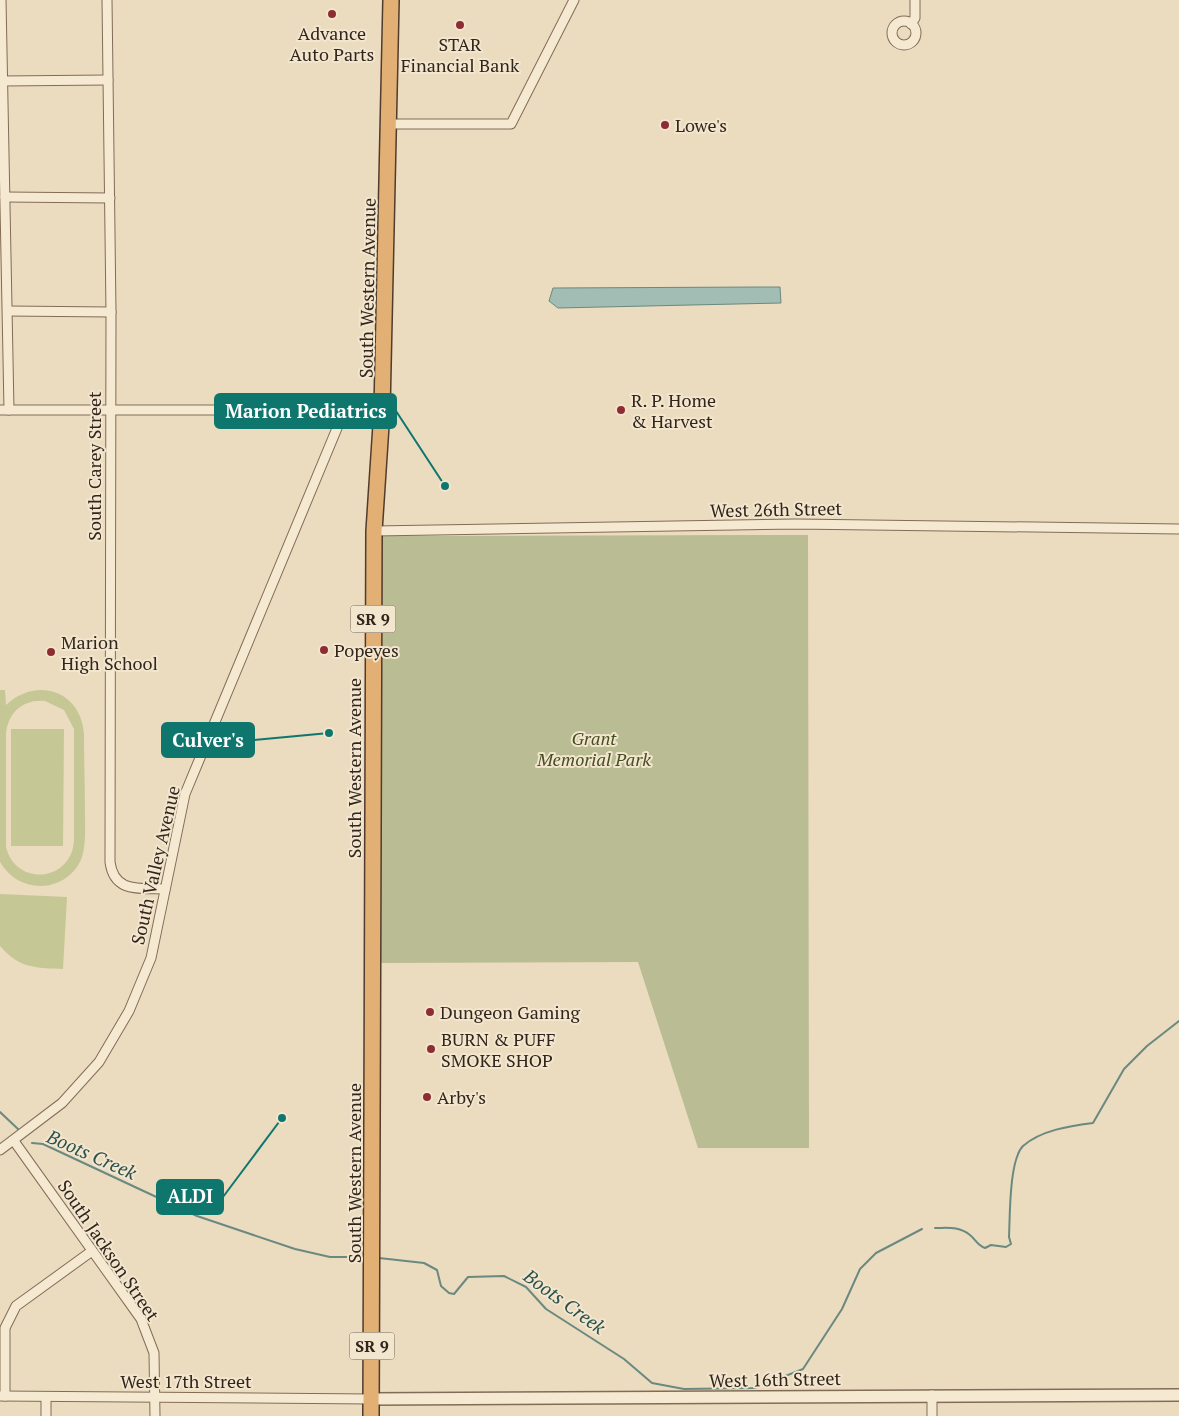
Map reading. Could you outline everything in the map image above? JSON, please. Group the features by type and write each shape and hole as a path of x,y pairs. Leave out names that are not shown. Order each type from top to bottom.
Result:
{"highway":[{"name":"South Western Avenue","path":"371,1416 374,531 382,410 390,124 391,0"}],"street":[{"path":"1,0 8,311 4,410 382,410"},
{"name":"South Carey Street","path":"107,0 111,312 110,862 112,875 120,884 133,888 165,889"},
{"path":"390,124 512,124 574,0"},
{"path":"911,24 915,18 915,0"},
{"path":"3,82 108,80"},
{"path":"5,197 110,198"},
{"path":"8,311 111,312"},
{"name":"South Valley Avenue","path":"0,1150 62,1102 99,1062 129,1011 151,958 185,794 346,409"},
{"name":"West 26th Street","path":"374,531 796,524 1179,529"},
{"name":"South Jackson Street","path":"14,1141 141,1319 154,1352 154,1416"},
{"path":"3,1396 5,1328 16,1306 92,1251"},
{"path":"932,1394 932,1416"},
{"name":"West 16th Street","path":"371,1398 932,1394 1179,1395"},
{"name":"West 17th Street","path":"3,1396 371,1398"},
{"path":"46,1397 46,1416"}],"green space":[{"name":"Grant Memorial Park","path":"808,535 809,1148 698,1148 638,962 381,963 380,536"},
{"path":"0,690 5,690 6,705 18,696 31,691 44,690 56,692 75,707 81,719 84,734 85,831 82,857 76,869 66,878 54,884 41,886 34,886 17,880 0,862","holes":["45,701 64,710 74,729 74,841 71,855 64,865 54,871 43,874 31,873 20,869 12,860 6,847 7,727 13,714 23,705 30,702"]},
{"path":"11,729 64,729 63,846 11,846"},
{"path":"0,894 67,897 63,969 36,967 21,963 0,946"}],"shaded area":[{"path":"780,287 781,303 558,308 549,301 553,288"}],"waterway":[{"name":"Boots Creek","path":"935,1228 962,1230 985,1248 991,1245 1006,1247 1011,1244 1009,1237 1013,1176 1018,1153 1023,1146 1047,1132 1093,1123 1124,1069 1147,1046 1179,1021"},
{"name":"Boots Creek","path":"0,1112 18,1129"},
{"name":"Boots Creek","path":"32,1143 43,1144 197,1216 295,1249 330,1257 367,1257"},
{"name":"Boots Creek","path":"379,1258 424,1263 437,1270 441,1286 449,1293 454,1294 468,1277 504,1276 526,1287 546,1309 624,1359 652,1383 684,1389 755,1388 803,1369 842,1309 860,1269 876,1253 922,1229"}],"place":[{"name":"Advance Auto Parts","path":"332,14"},
{"name":"STAR Financial Bank","path":"460,25"},
{"name":"Lowe's","path":"665,125"},
{"name":"R. P. Home & Harvest","path":"621,410"},
{"name":"Marion Pediatrics","path":"445,486"},
{"name":"Popeyes","path":"324,650"},
{"name":"Marion High School","path":"51,652"},
{"name":"Culver's","path":"329,733"},
{"name":"Dungeon Gaming","path":"430,1012"},
{"name":"BURN & PUFF SMOKE SHOP","path":"431,1049"},
{"name":"Arby's","path":"427,1097"},
{"name":"ALDI","path":"282,1118"}]}
